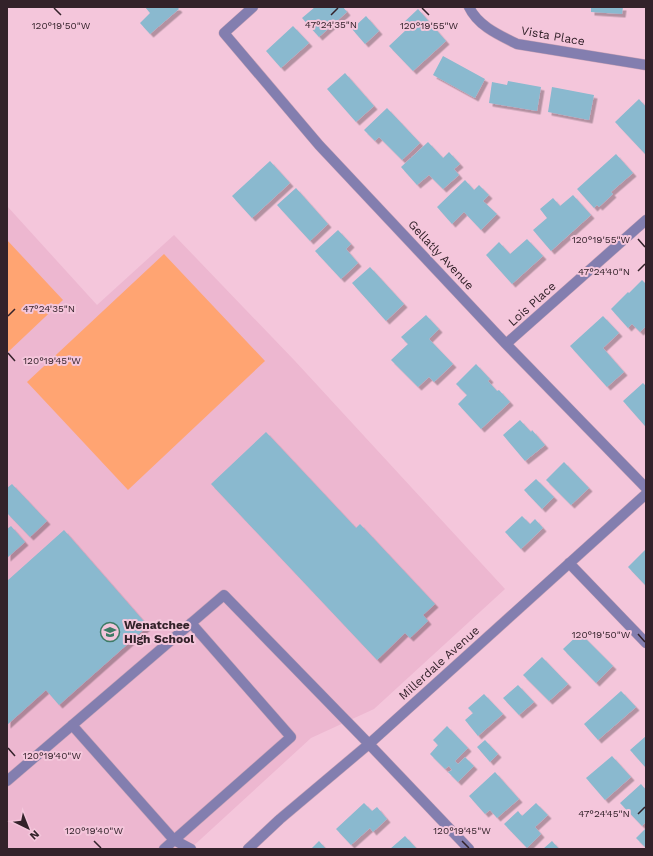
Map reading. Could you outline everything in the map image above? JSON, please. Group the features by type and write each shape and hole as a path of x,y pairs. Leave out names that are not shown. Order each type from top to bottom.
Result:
{"street":[{"name":"Gellatly Avenue","path":"253,7 224,33 318,145 506,344 646,488"},
{"name":"Vista Place","path":"469,7 484,26 517,44 646,65"},
{"name":"Lois Place","path":"506,344 646,220"},
{"name":"Millerdale Avenue","path":"248,849 280,819 369,744 646,494"},
{"path":"569,562 646,643"},
{"path":"7,781 224,595 469,849"},
{"path":"164,849 291,736 191,623"},
{"path":"72,725 174,840 191,849"}],"shaded area":[{"name":"Wenatchee High School","path":"7,206 97,305 174,235 295,361 505,589 374,709 311,738 190,849 7,849"},
{"path":"7,240 63,300 7,353"},
{"path":"164,254 265,361 128,490 27,382"}],"building":[{"path":"145,7 177,7 179,9 150,34 140,23 150,13"},
{"path":"315,7 343,7 347,12 319,37 302,18"},
{"path":"591,7 623,7 622,14 591,12"},
{"path":"418,9 446,41 413,71 389,46 407,29 402,24"},
{"path":"366,16 379,31 365,44 352,29"},
{"path":"293,26 309,43 281,68 266,51"},
{"path":"443,56 485,79 475,98 433,75"},
{"path":"345,73 374,106 356,122 327,89"},
{"path":"508,81 541,87 537,111 489,103 492,82 507,85"},
{"path":"552,87 594,95 589,120 548,112"},
{"path":"639,99 646,107 646,155 615,122"},
{"path":"387,108 420,143 402,160 379,137 375,141 364,130"},
{"path":"428,142 443,158 449,152 460,164 454,169 459,175 443,189 429,175 417,185 401,167"},
{"path":"616,154 633,173 611,192 613,194 599,207 597,205 594,208 577,189"},
{"path":"270,161 290,183 252,218 232,196"},
{"path":"465,180 474,190 479,185 489,195 483,201 497,214 481,230 464,212 452,224 437,207"},
{"path":"296,188 328,224 310,241 277,205"},
{"path":"573,195 591,215 551,251 533,230 547,218 540,209 553,198 560,206"},
{"path":"338,230 351,244 346,249 358,263 341,279 315,251"},
{"path":"527,239 543,256 512,284 486,255 499,242 510,254"},
{"path":"370,267 404,304 386,321 352,283"},
{"path":"642,280 646,284 646,326 640,332 632,324 628,328 611,309"},
{"path":"426,315 439,329 429,339 453,364 434,382 429,377 418,387 391,360 408,344 401,337"},
{"path":"603,316 619,333 603,348 624,372 607,387 570,346"},
{"path":"476,364 490,379 488,381 510,402 481,429 458,404 467,395 456,384"},
{"path":"643,383 646,386 645,426 623,401"},
{"path":"520,420 531,432 532,430 545,445 525,461 503,435"},
{"path":"266,432 356,528 360,524 435,604 423,615 428,621 410,638 405,633 377,660 211,484"},
{"path":"564,462 589,488 571,505 546,480"},
{"path":"536,479 554,497 542,509 524,490"},
{"path":"12,484 47,521 30,537 7,513 7,488"},
{"path":"522,516 530,524 535,519 543,528 521,549 505,532"},
{"path":"11,526 25,542 7,558 7,529"},
{"name":"Wenatchee High School","path":"64,530 148,626 59,705 46,690 7,725 7,581"},
{"path":"646,549 646,586 628,567"},
{"path":"580,633 613,666 596,683 563,649"},
{"path":"542,657 568,684 549,701 523,675"},
{"path":"518,685 534,702 519,715 503,698"},
{"path":"621,691 636,707 598,740 584,724"},
{"path":"484,694 503,714 478,736 465,720 473,713 468,708"},
{"path":"447,726 468,748 455,761 458,764 465,757 474,766 458,782 448,772 452,770 449,766 445,769 430,754 438,745 433,740"},
{"path":"646,736 646,768 630,750"},
{"path":"485,740 498,754 490,762 477,747"},
{"path":"612,756 631,777 605,800 586,778"},
{"path":"495,772 519,799 497,818 490,810 485,814 469,796"},
{"path":"641,784 646,790 646,822 642,826 620,803"},
{"path":"364,803 372,811 377,807 387,819 373,832 370,828 351,845 336,829"},
{"path":"536,803 548,815 535,827 541,834 527,848 504,824 518,811 522,816"},
{"path":"646,828 646,848 636,838"},
{"path":"405,836 417,849 390,849"},
{"path":"319,841 326,849 311,849"},
{"path":"552,841 559,849 543,849"}],"place":[{"name":"Wenatchee High School","path":"110,632"}]}
